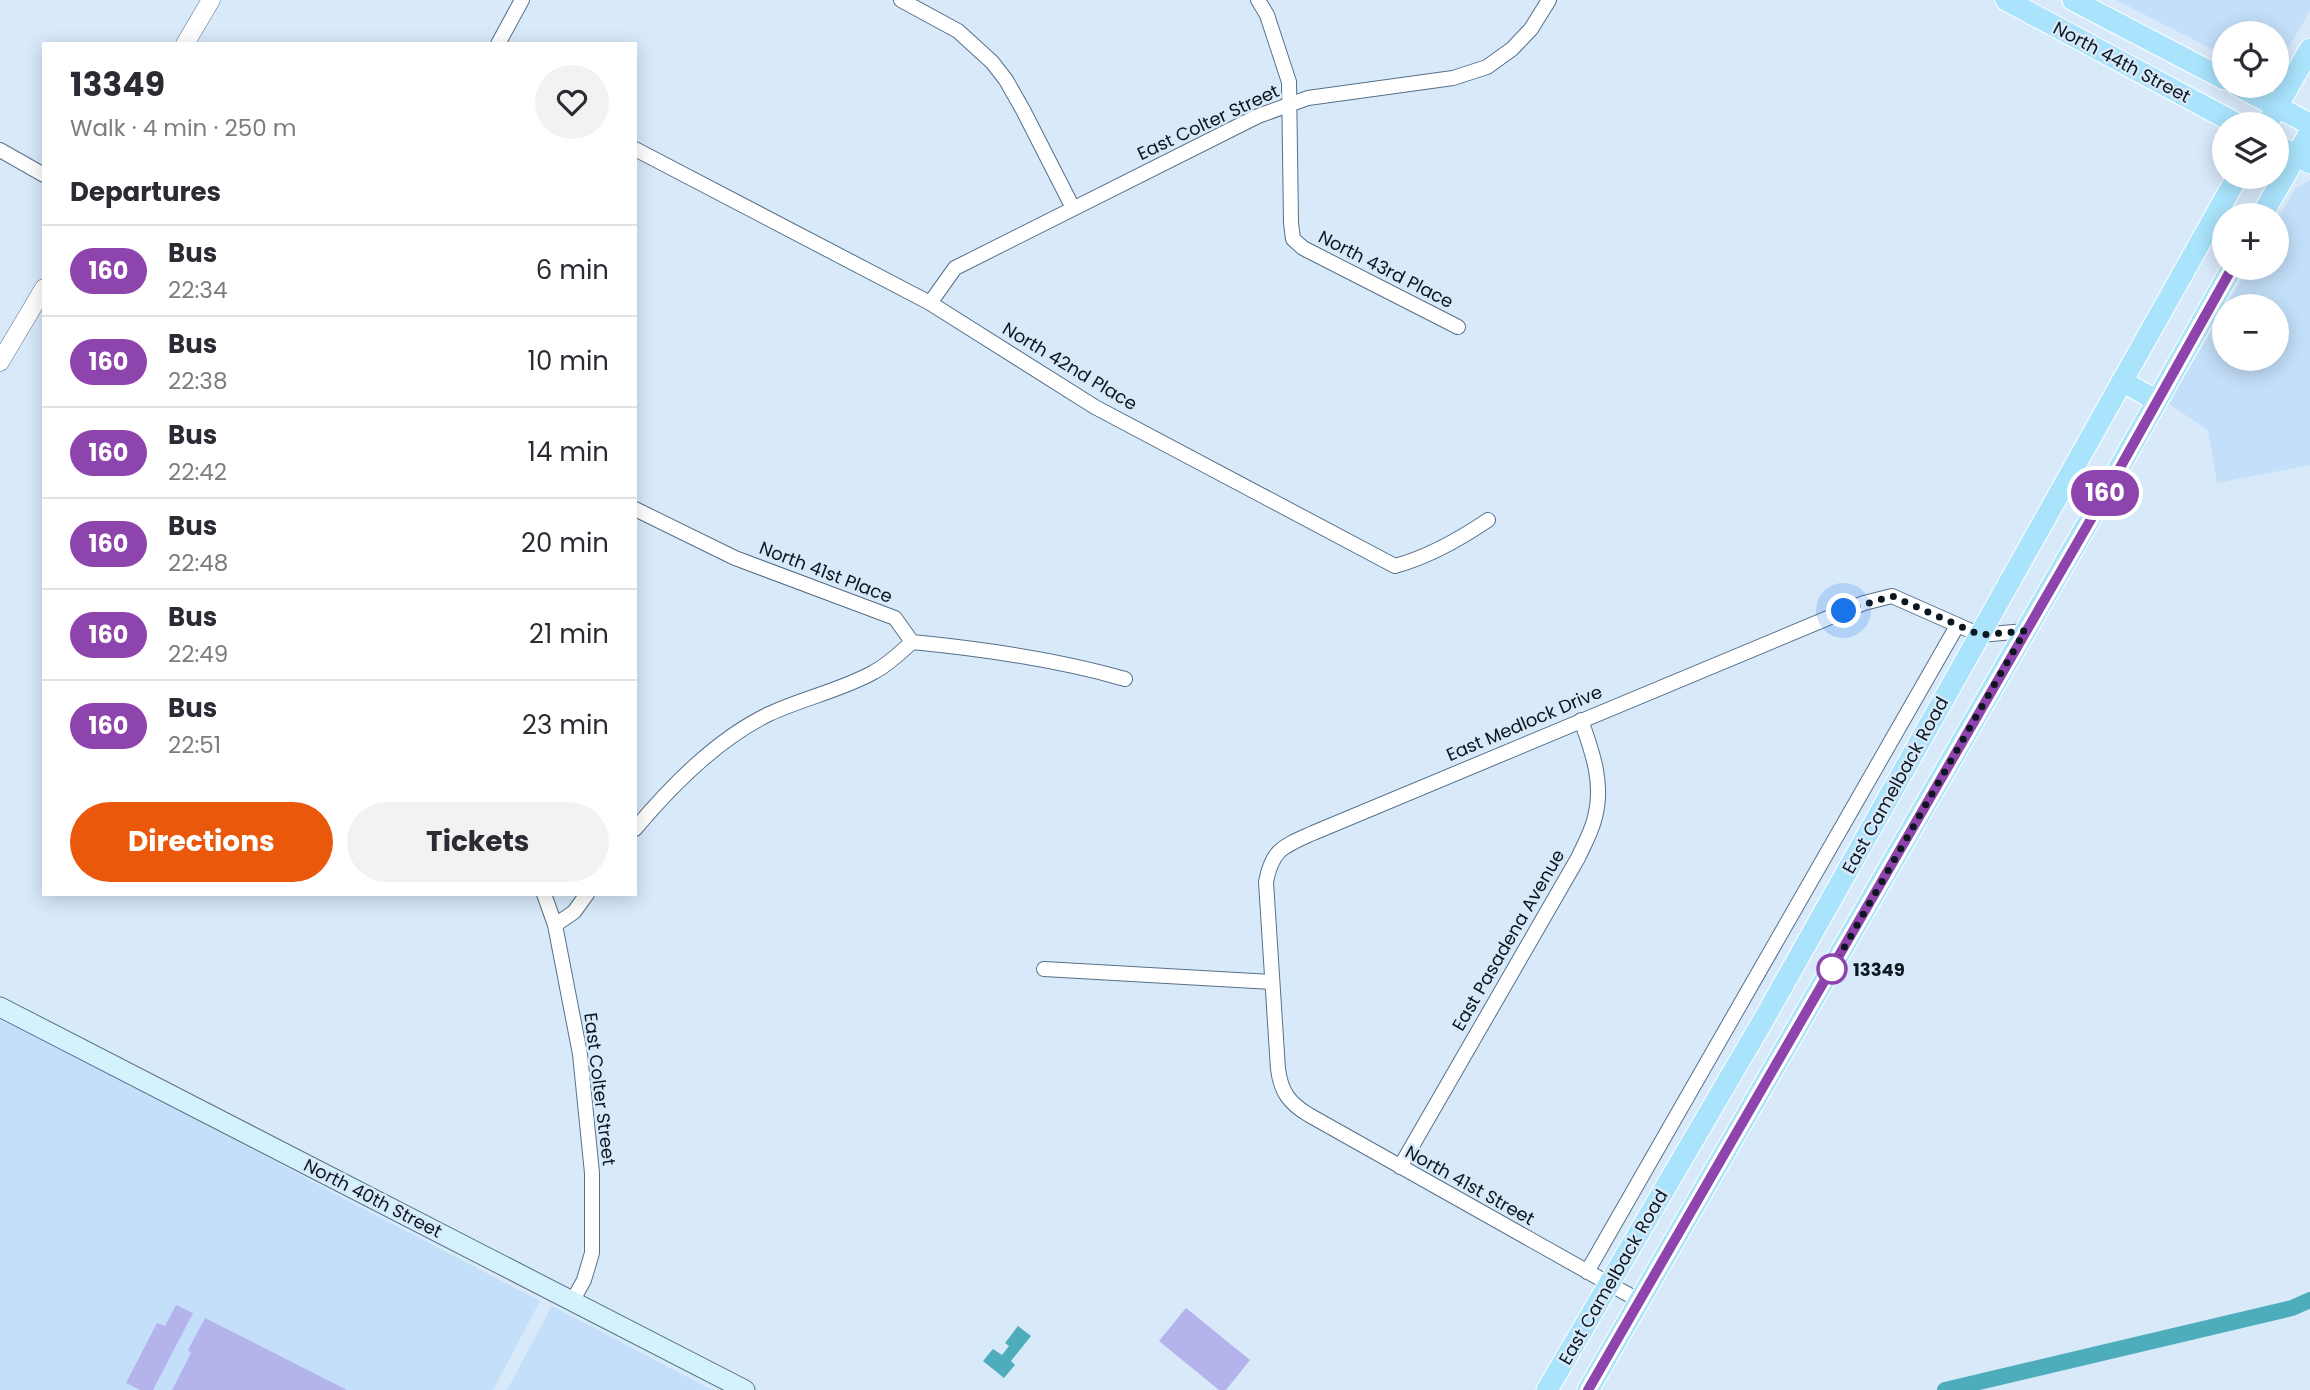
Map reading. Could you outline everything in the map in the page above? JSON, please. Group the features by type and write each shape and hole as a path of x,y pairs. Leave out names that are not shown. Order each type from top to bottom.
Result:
{"main road":[{"name":"North 44th Street","path":"2006,0 2215,112"},
{"name":"North 44th Street","path":"2073,0 2212,73"},
{"path":"2274,112 2310,49"},
{"path":"2252,98 2268,112"},
{"path":"2289,119 2310,124"},
{"path":"2271,203 2303,159 2310,132"},
{"name":"East Camelback Road","path":"1547,1390 1763,1019 2230,189"},
{"name":"East Camelback Road","path":"1588,1390 2225,280"},
{"path":"2122,382 2157,401"},
{"name":"North 40th Street","path":"0,1007 745,1390"}],"street":[{"path":"186,42 211,0"},
{"path":"499,42 522,0"},
{"path":"901,0 958,31 992,62 1023,110 1073,208"},
{"name":"North 43rd Place","path":"1258,0 1267,15 1289,82 1293,239 1303,248 1458,327"},
{"name":"East Colter Street","path":"930,303 955,268 1258,117 1308,98 1453,78 1487,67 1512,49 1531,29 1549,0"},
{"path":"0,150 42,174"},
{"name":"North 42nd Place","path":"637,150 930,303 1095,407 1395,566 1410,562 1488,520"},
{"path":"0,362 42,291"},
{"name":"North 41st Place","path":"637,510 735,558 895,618 912,642"},
{"name":"East Medlock Drive","path":"1287,1098 1280,1085 1278,1069 1266,883 1269,864 1281,848 1864,603 1892,596 1980,635 2025,631"},
{"name":"East Camelback Road","path":"1587,1272 1957,626"},
{"path":"637,827 662,797 722,744 768,715 873,672 912,642 988,650 1125,678"},
{"name":"East Pasadena Avenue","path":"1400,1167 1578,858 1595,820 1599,798 1598,774 1581,720"},
{"path":"545,896 555,925 574,912 586,896"},
{"name":"East Colter Street","path":"555,925 580,1054 592,1174 592,1253 584,1280 573,1300"},
{"path":"1044,969 1272,982"},
{"name":"North 41st Street","path":"1287,1098 1309,1115 1638,1300"}],"shaded area":[{"path":"2116,0 2310,0 2310,11 2289,47 2289,21 2212,21 2212,49"},
{"path":"2310,180 2310,465 2217,483 2208,430 2169,404 2212,330 2212,371 2289,371 2289,294 2233,294 2242,280 2289,280 2289,203 2287,203 2295,189"},
{"path":"0,1019 122,1079 540,1301 493,1390 0,1390"},
{"path":"176,1305 193,1313 153,1390 140,1390 126,1383 157,1323 165,1326"},
{"path":"552,1306 712,1390 507,1390"},
{"path":"1186,1308 1250,1360 1226,1390 1219,1390 1159,1341"},
{"path":"205,1318 347,1390 172,1390 191,1353 188,1350"},
{"path":"1018,1326 1031,1336 1011,1361 1015,1365 1004,1378 983,1361 993,1349 1002,1355 1009,1346 1005,1343"}],"waterway":[{"path":"1945,1390 2292,1308 2310,1300"}],"bus line":[{"name":"160","path":"1588,1390 2094,514 2225,280"}],"place":[{"name":"13349","path":"1832,969"}],"route":[{"path":"1832,969 2025,631 1980,635 1892,596 1844,611"}]}
